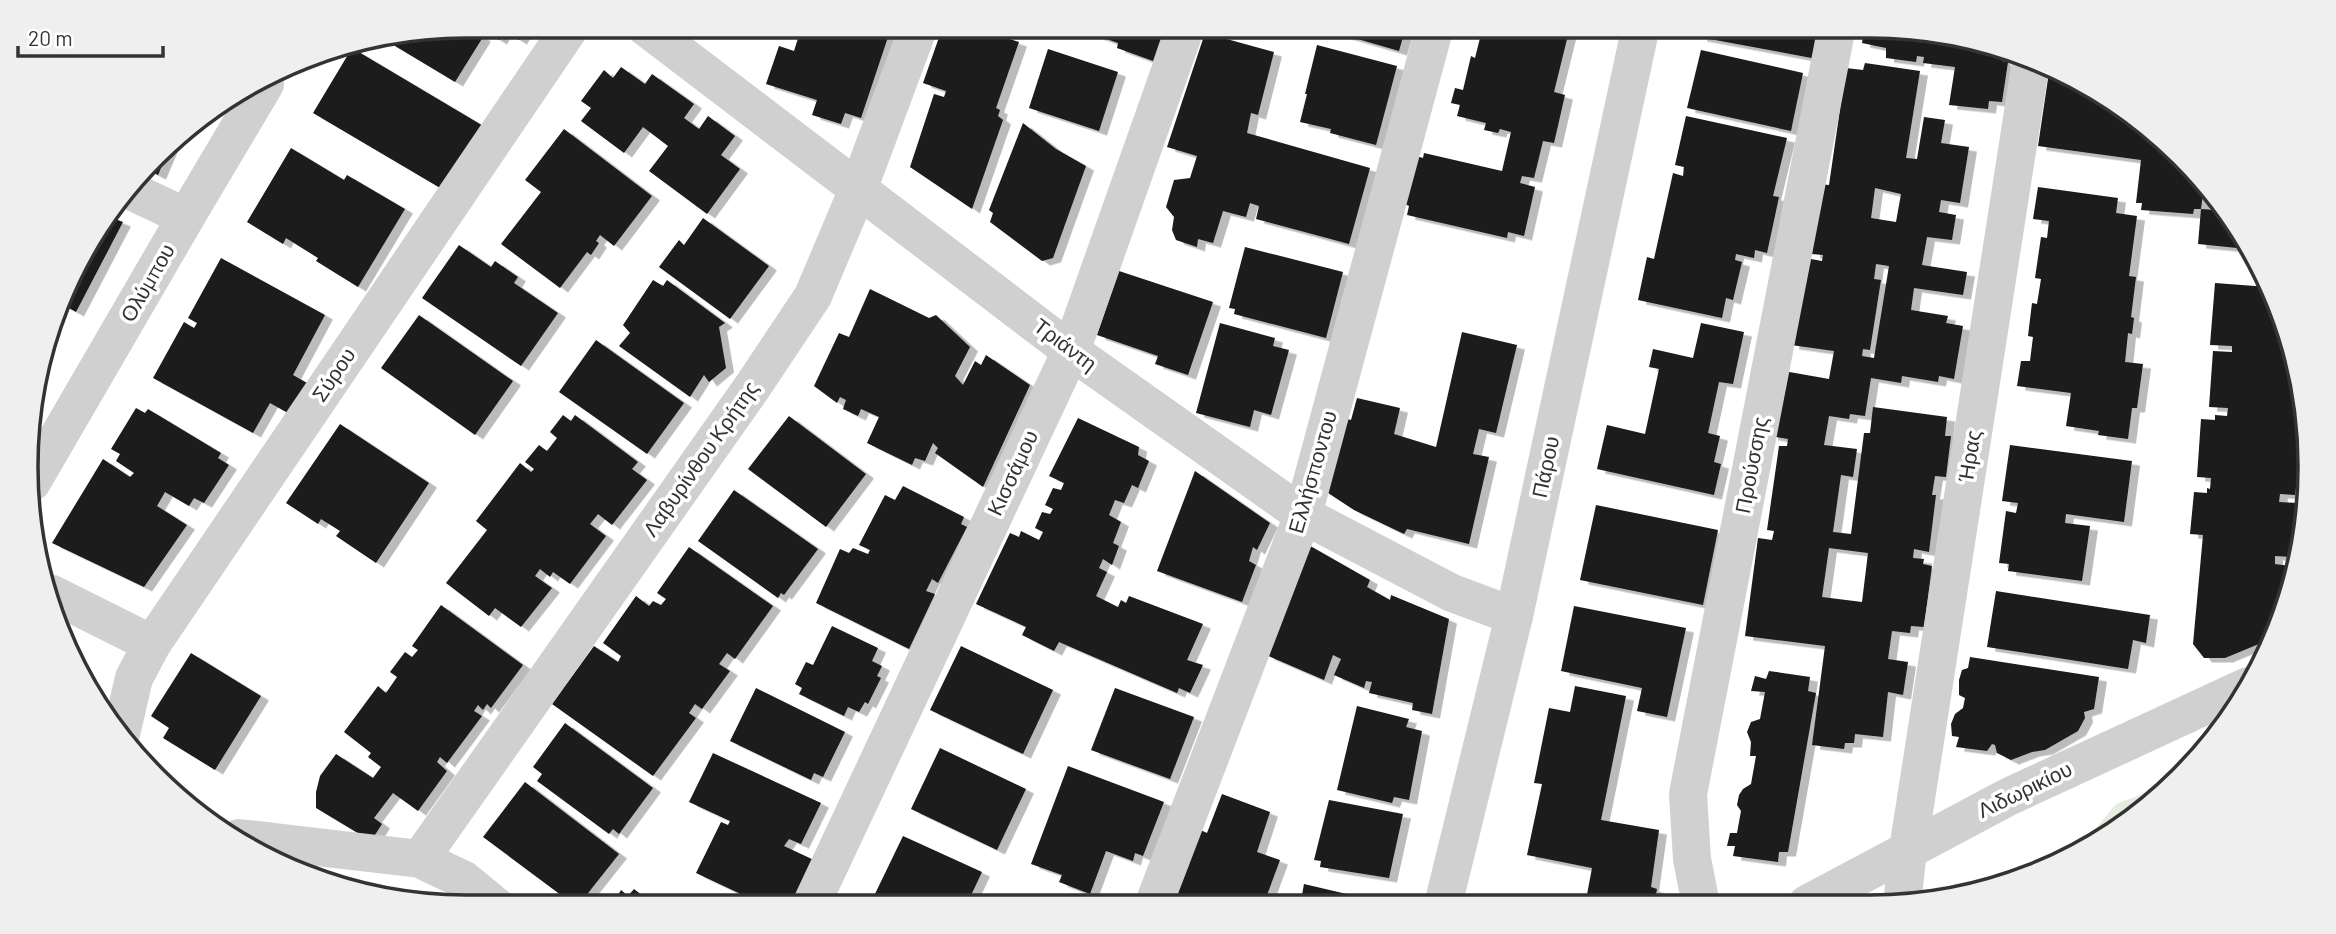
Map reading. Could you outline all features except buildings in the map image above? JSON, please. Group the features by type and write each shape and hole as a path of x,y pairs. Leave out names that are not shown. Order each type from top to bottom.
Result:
{"street":[{"name":"Σύρου","path":"124,723 134,678 152,644 563,38"},
{"name":"Τριάντη","path":"660,38 1071,351 1303,515 1452,593 1514,616"},
{"name":"Λαβυρίνθου Κρήτης","path":"420,859 753,386 813,296 859,187 915,38"},
{"name":"Κισσάμου","path":"816,895 1071,351 1182,38"},
{"name":"Ελλήσποντου","path":"1157,895 1303,515 1431,38"},
{"name":"Πάρου","path":"1445,895 1514,616 1638,38"},
{"name":"Προύσσης","path":"1699,895 1692,859 1688,794 1836,38"},
{"name":"Ήρας","path":"1903,894 2030,70"},
{"name":"Ολύμπου","path":"38,473 260,92"},
{"path":"137,194 186,217"},
{"path":"59,597 152,644"},
{"name":"Λιδωρικίου","path":"1824,895 2008,797 2232,693"},
{"path":"257,840 420,859 464,880 482,895"}],"shaded area":[{"path":"2149,792 2093,832 2116,804"}]}
